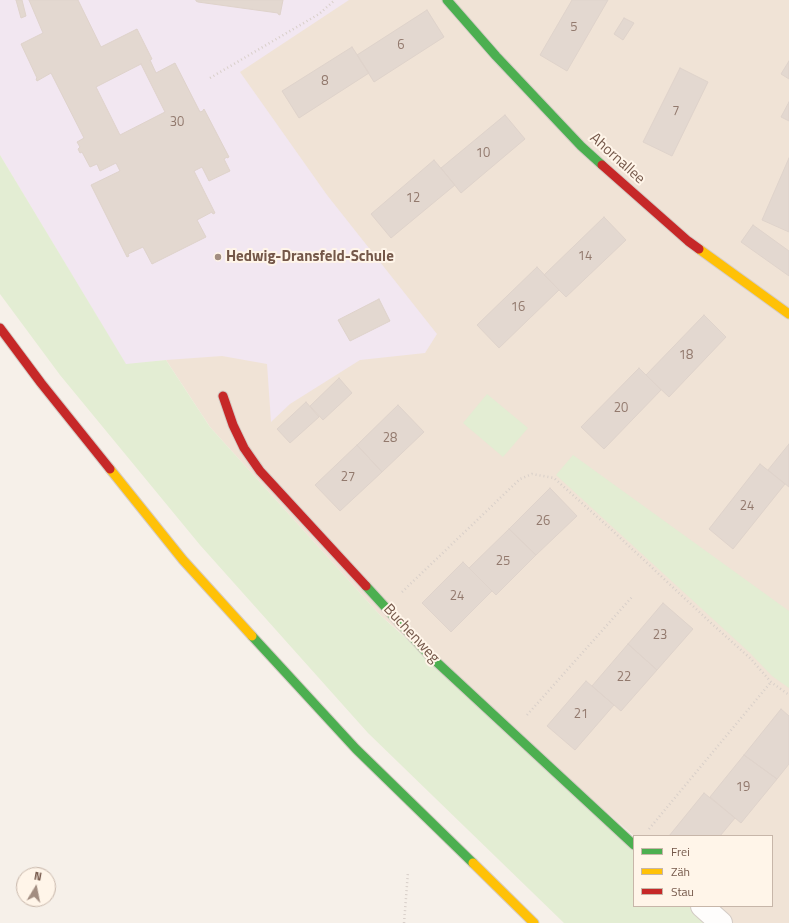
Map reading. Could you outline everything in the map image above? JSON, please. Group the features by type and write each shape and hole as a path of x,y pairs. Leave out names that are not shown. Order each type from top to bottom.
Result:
{"street":[{"name":"Ahornallee","path":"448,0 496,56 581,146 702,252 789,314"},
{"path":"0,328 41,384 183,560 356,749 534,923"},
{"name":"Buchenweg","path":"223,396 233,425 244,448 260,471 429,655 633,844"},
{"path":"703,907 721,923"}],"path":[{"path":"210,78 318,14 335,0"},
{"path":"386,608 520,479 532,474 554,478 751,659 771,682 789,695"},
{"path":"512,731 632,597"},
{"path":"648,830 771,682"},
{"path":"404,923 408,872"}],"shaded area":[{"path":"0,0 789,0 789,923 729,923 710,907 773,907 773,835 633,835 380,615 210,427 166,360 0,155"},
{"name":"Hedwig-Dransfeld-Schule","path":"0,0 349,0 240,72 327,195 437,334 425,353 360,360 290,404 271,422 267,364 222,356 166,360 126,365 0,155"}],"green space":[{"path":"0,155 126,364 166,360 210,427 380,615 633,841 633,907 707,907 725,923 564,923 368,733 200,545 60,375 0,294"},
{"path":"487,394 528,428 503,457 463,423"},
{"path":"573,455 789,611 789,688 772,676 750,653 556,475"}],"building":[{"path":"16,0 22,0 26,16 21,18"},
{"path":"29,0 78,0 101,47 137,29 152,59 150,60 156,73 175,63 200,112 204,109 229,157 224,159 230,171 209,181 202,167 194,171 215,213 213,214 212,212 197,220 206,237 152,264 143,247 128,254 129,256 127,257 91,185 120,171 116,163 100,171 97,164 90,167 82,152 80,153 78,149 80,147 77,142 84,138 51,73 37,81 21,44 43,33","holes":["141,64 165,112 120,135 96,87"]},
{"path":"196,0 283,0 280,15 278,13 198,2"},
{"path":"572,0 608,0 567,71 540,55"},
{"path":"427,10 444,37 374,82 357,55"},
{"path":"624,18 634,23 623,40 614,34"},
{"path":"352,47 369,73 299,118 282,91"},
{"path":"789,61 789,79 781,74"},
{"path":"680,68 708,82 672,156 643,142"},
{"path":"789,102 789,121 781,117"},
{"path":"505,115 525,139 461,193 441,168"},
{"path":"789,158 789,232 762,220"},
{"path":"434,160 455,185 391,238 371,214"},
{"path":"604,217 626,240 566,297 544,275"},
{"path":"753,225 789,251 789,276 741,242"},
{"path":"537,267 559,290 499,348 477,325"},
{"path":"379,299 390,321 350,341 338,320"},
{"path":"704,315 726,337 669,397 646,375"},
{"path":"639,368 661,390 604,449 581,427"},
{"path":"339,378 352,393 323,420 310,406"},
{"path":"306,402 319,417 290,443 277,429"},
{"path":"398,405 424,432 382,472 357,445"},
{"path":"789,444 789,487 768,470"},
{"path":"357,445 382,472 340,511 315,485"},
{"path":"760,464 785,484 733,549 709,529"},
{"path":"550,488 577,516 536,555 509,529"},
{"path":"509,529 536,555 496,595 469,568"},
{"path":"463,562 492,591 451,632 422,603"},
{"path":"663,603 693,629 657,670 628,644"},
{"path":"628,644 657,670 621,711 592,686"},
{"path":"586,681 614,705 575,750 547,726"},
{"path":"781,709 789,716 789,764 777,779 744,755"},
{"path":"744,755 777,779 741,823 710,797"},
{"path":"704,793 735,818 721,835 670,835"}],"traffic: fast":[{"path":"447,0 496,56 581,146 602,165"},
{"path":"366,586 429,655 633,844"},
{"path":"252,636 356,749 473,863"}],"traffic: slow":[{"path":"699,249 789,314"},
{"path":"110,469 183,560 252,636"},
{"path":"473,863 534,923"}],"traffic: jam":[{"path":"602,165 699,249"},
{"path":"0,328 41,383 110,469"},
{"path":"223,396 233,425 244,448 260,471 366,586"}],"place":[{"name":"Hedwig-Dransfeld-Schule","path":"218,257"}]}
